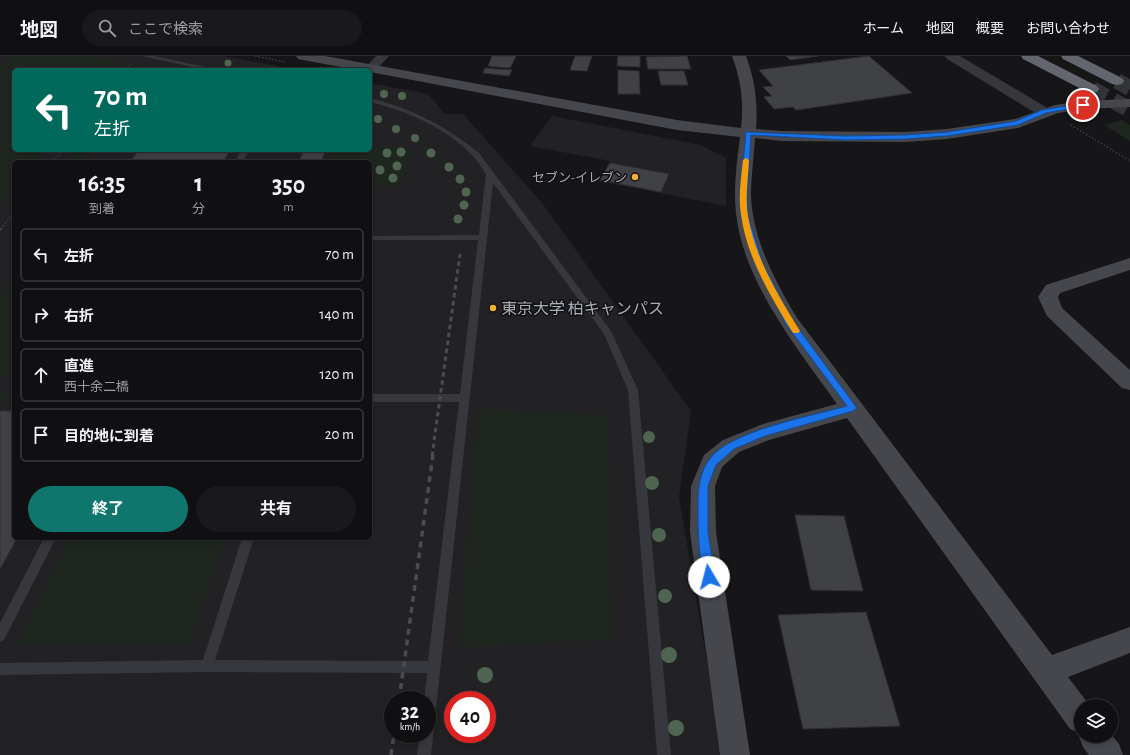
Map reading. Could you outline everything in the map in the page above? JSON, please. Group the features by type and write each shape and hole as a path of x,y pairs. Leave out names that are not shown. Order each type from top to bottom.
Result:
{"highway":[{"path":"1028,56 1092,90"},
{"path":"1068,56 1117,81"}],"street":[{"path":"303,56 371,68 383,56"},
{"path":"739,56 746,70 749,82 748,133 743,197 745,216 759,264 789,322 1074,709"},
{"path":"951,56 1044,112"},
{"path":"372,68 677,124 748,133 846,138 933,135 1018,123 1044,112 1083,105 1130,103"},
{"path":"1130,264 1053,289 1048,297 1054,311 1130,382"},
{"path":"735,755 703,532 703,486 712,462 731,446 763,433 853,408"},
{"path":"1046,671 1130,640"},
{"path":"1099,743 1108,755"}],"lane":[{"path":"145,56 206,68"},
{"path":"372,100 391,105 437,126 462,142 476,155 608,333 633,390 664,755"},
{"path":"431,691 490,173"},
{"path":"372,238 483,237"},
{"path":"372,398 464,398"},
{"path":"0,636 49,540"},
{"path":"208,666 247,540"},
{"path":"0,669 208,666 434,667"},
{"path":"424,755 425,743"}],"path":[{"path":"1044,112 1057,116 1130,161"},
{"path":"55,160 61,152"},
{"path":"0,230 12,215"}],"shaded area":[{"name":"東京大学 柏キャンパス","path":"0,56 223,56 289,68 12,68 12,152 372,152 372,83 428,94 445,114 463,114 543,204 691,411 679,497 713,698 721,755 0,755"},
{"path":"10,56 90,56 118,61 113,68 12,68 12,152 44,152 38,160 12,160 12,191 0,206 0,66"},
{"path":"552,116 701,145 726,158 726,206 599,181 610,161 530,146"},
{"path":"1122,120 1130,125 1130,141 1104,125"},
{"path":"372,147 413,148 400,186 372,186 372,160 330,160 333,152 372,152"},
{"path":"76,152 90,152 84,160 70,160"},
{"path":"12,278 12,376 0,376 0,294"},
{"path":"0,393 12,393 12,403 0,403"},
{"path":"478,409 607,415 613,639 459,647"},
{"path":"68,540 225,540 190,644 17,643"}],"building":[{"path":"492,56 516,56 510,68 488,66"},
{"path":"575,56 592,56 587,71 570,70"},
{"path":"618,56 640,56 640,67 617,66"},
{"path":"687,56 691,69 648,69 646,57"},
{"path":"786,56 818,56 790,60"},
{"path":"869,56 912,93 796,110 793,107 774,109 764,97 772,96 763,87 773,86 759,70"},
{"path":"485,68 512,70 509,76 483,73"},
{"path":"618,70 639,71 640,94 618,94"},
{"path":"658,71 684,71 688,85 661,85"},
{"path":"138,152 229,152 224,160 132,160"},
{"path":"303,152 325,152 322,160 300,160"},
{"name":"セブン-イレブン","path":"610,163 669,174 661,192 600,180"},
{"path":"0,411 12,411 12,540 16,540 0,569"},
{"path":"795,515 844,516 863,591 811,590"},
{"path":"866,612 900,726 803,729 778,615"}],"tunnel":[{"path":"1117,81 1130,88"},
{"path":"1092,89 1130,110"}],"railway":[{"path":"432,456 460,254"},
{"path":"400,691 433,455"},
{"path":"391,755 393,743"}],"slow traffic":[{"path":"746,160 743,197 745,216 751,239 759,264 772,291 789,322 796,331"}],"place":[{"name":"セブン-イレブン","path":"635,177"},
{"name":"東京大学 柏キャンパス","path":"493,308"}],"route":[{"path":"709,577 703,532 703,486 712,462 731,446 763,433 853,408 789,322 759,264 745,216 743,197 748,133 782,136 846,138 905,137 947,134 1018,123 1054,109 1083,105"}]}
